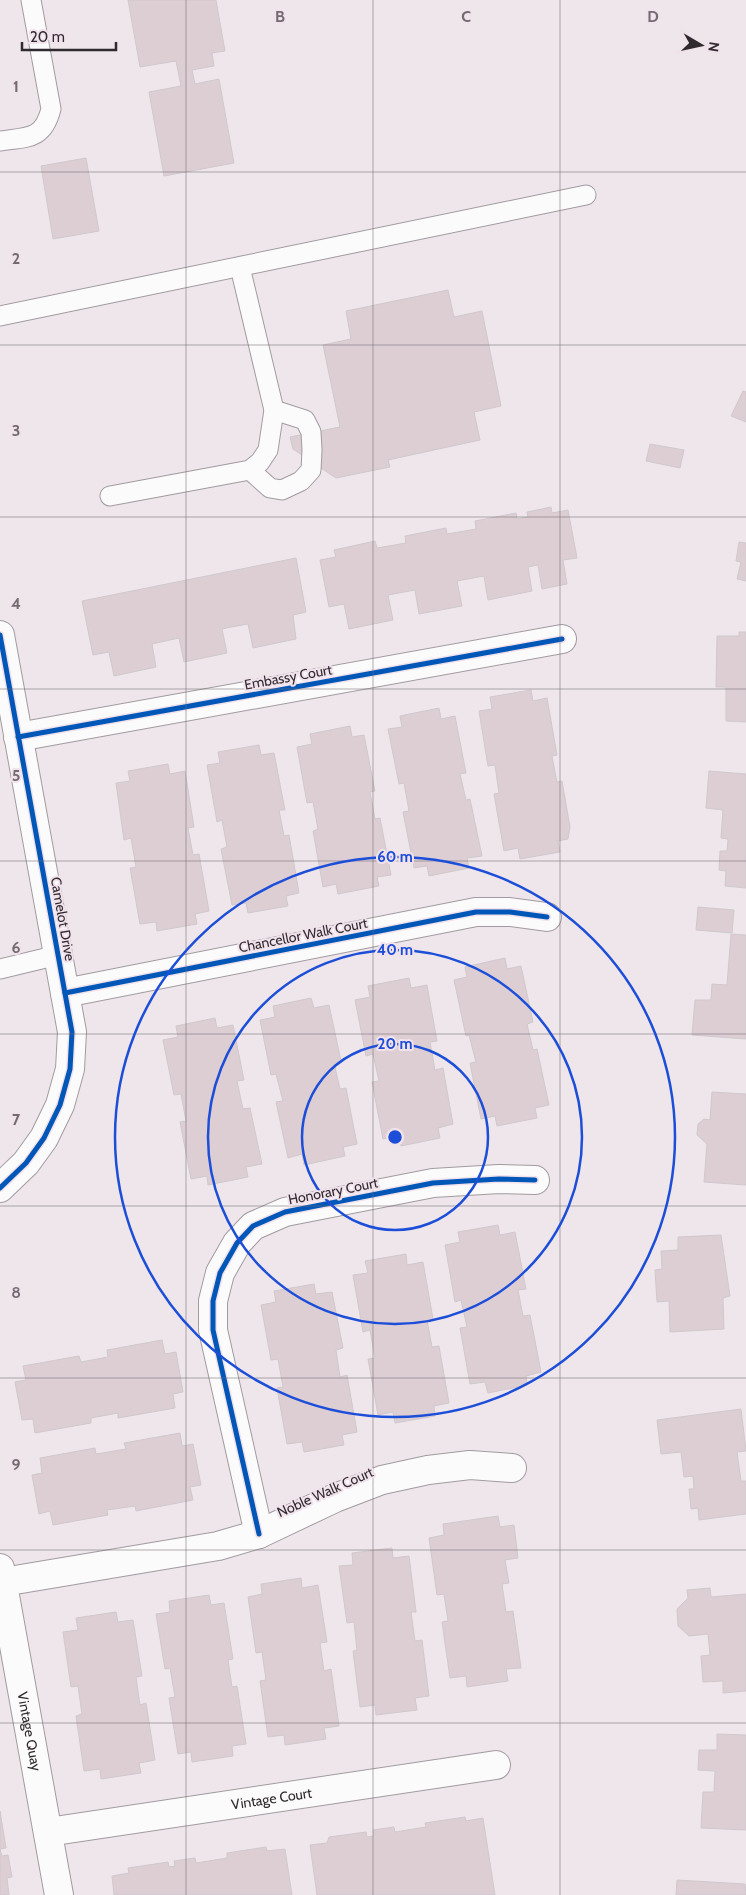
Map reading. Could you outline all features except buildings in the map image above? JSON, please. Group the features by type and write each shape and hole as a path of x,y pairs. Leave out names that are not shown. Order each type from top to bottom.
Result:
{"street":[{"name":"Camelot Drive","path":"0,635 3,666 18,737 72,1032 70,1069 60,1105 44,1138 32,1155 0,1188"},
{"name":"Embassy Court","path":"18,737 562,639"},
{"name":"Chancellor Walk Court","path":"65,993 476,912 510,912 547,917"},
{"name":"Honorary Court","path":"258,1534 213,1330 213,1301 220,1273 237,1243 253,1226 286,1212 433,1183 498,1179 534,1180"},
{"name":"Noble Walk Court","path":"1,1575 218,1546 258,1534 335,1498 382,1480 428,1470 470,1466 512,1468"},
{"name":"Vintage Quay","path":"1,1575 60,1895"},
{"name":"Vintage Court","path":"48,1832 496,1765"}],"lane":[{"path":"0,141 29,137 40,132 47,123 51,109 31,0"},
{"path":"0,316 586,195"},
{"path":"110,496 250,470 260,462 268,450 274,410 240,267"},
{"path":"250,470 270,488 282,490 301,481 311,470 311,432 305,420 274,410"},
{"path":"0,969 58,955"}],"cycle path":[{"path":"0,635 72,1032 70,1069 60,1105 44,1138 26,1163 0,1188"},
{"path":"18,737 562,639"},
{"path":"65,993 476,912 510,912 547,917"},
{"path":"259,1534 213,1330 213,1301 220,1273 237,1243 253,1226 285,1212 433,1183 499,1179 535,1180"}]}
